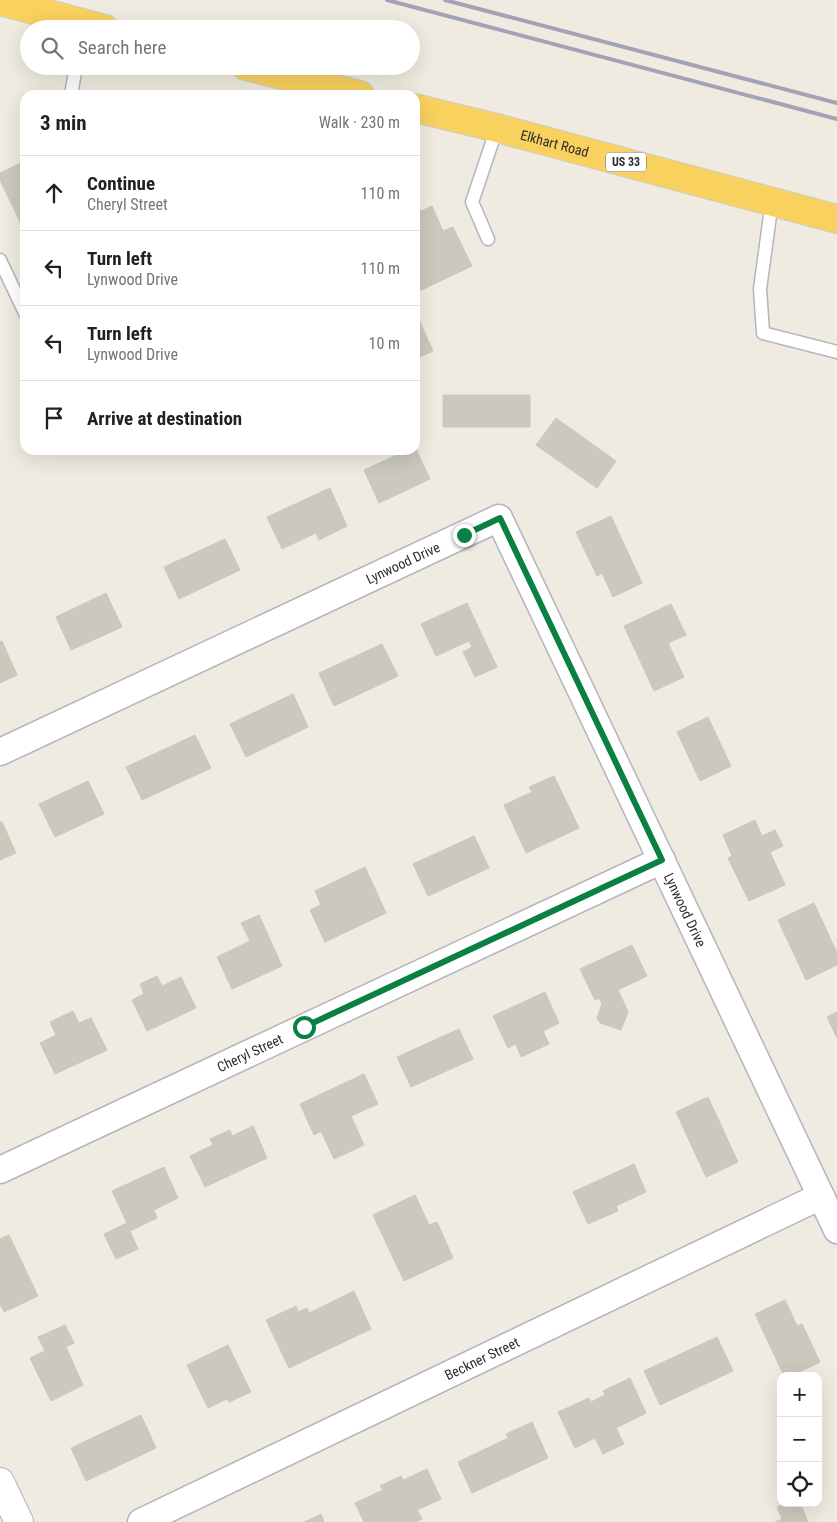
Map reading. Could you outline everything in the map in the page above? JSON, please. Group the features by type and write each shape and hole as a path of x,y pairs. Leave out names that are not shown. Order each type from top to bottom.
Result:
{"highway":[{"path":"0,1 66,20"},
{"path":"268,75 299,88 316,90"},
{"name":"Elkhart Road","path":"420,109 837,219"}],"street":[{"name":"Lynwood Drive","path":"0,752 500,518 837,1230"},
{"name":"Cheryl Street","path":"0,1170 662,860"},
{"name":"Beckner Street","path":"141,1522 821,1196"},
{"path":"0,1482 19,1522"}],"lane":[{"path":"72,90 74,75"},
{"path":"488,239 472,202 497,128"},
{"path":"772,201 760,289 763,333 837,352"},
{"path":"0,260 20,302"}],"building":[{"path":"20,163 20,222 0,180 0,173"},
{"path":"432,206 443,231 453,227 472,266 420,291 420,212"},
{"path":"420,322 433,351 420,357"},
{"path":"443,395 530,395 530,427 443,427"},
{"path":"556,418 616,461 597,488 536,445"},
{"path":"397,455 419,455 430,479 379,503 364,470"},
{"path":"330,488 347,526 319,540 316,533 282,549 267,517"},
{"path":"611,516 642,583 613,597 602,573 597,576 576,532"},
{"path":"225,539 240,570 179,599 164,567"},
{"path":"106,593 122,627 71,650 56,617"},
{"path":"467,603 497,667 475,677 463,652 472,647 469,641 436,656 421,624"},
{"path":"671,604 686,635 668,643 684,677 654,691 624,626"},
{"path":"2,641 17,675 0,683 0,642"},
{"path":"382,644 398,676 334,706 319,673"},
{"path":"293,694 308,727 246,757 230,724"},
{"path":"708,717 731,766 700,781 677,732"},
{"path":"195,735 211,768 142,800 126,767"},
{"path":"554,776 579,828 526,853 504,805 532,792 529,787"},
{"path":"88,781 104,814 55,837 39,804"},
{"path":"755,820 762,836 775,830 783,846 770,852 785,885 749,901 728,858 732,856 723,835"},
{"path":"0,822 2,822 16,853 0,860"},
{"path":"474,836 489,868 428,896 413,864"},
{"path":"365,867 386,913 325,942 310,910 321,905 315,891"},
{"path":"814,903 837,953 837,965 806,980 778,920"},
{"path":"259,915 282,966 232,989 217,957 250,941 241,923"},
{"path":"632,945 647,976 618,990 628,1012 621,1030 600,1023 597,1018 602,1004 599,998 595,1000 580,969"},
{"path":"157,976 162,986 181,977 196,1008 147,1031 132,1000 144,994 140,984"},
{"path":"545,992 559,1023 543,1031 549,1044 521,1057 516,1044 508,1048 493,1016"},
{"path":"73,1011 79,1023 91,1018 107,1050 55,1074 40,1043 56,1035 50,1022"},
{"path":"837,1012 837,1038 827,1017"},
{"path":"459,1029 473,1059 411,1087 397,1057"},
{"path":"364,1074 378,1104 351,1116 364,1145 334,1159 321,1131 314,1135 300,1104"},
{"path":"708,1097 738,1162 706,1177 676,1112"},
{"path":"253,1126 267,1158 205,1187 190,1156 213,1145 210,1139 230,1130 232,1136"},
{"path":"634,1164 646,1192 616,1206 618,1211 588,1224 573,1192"},
{"path":"164,1167 178,1198 154,1210 157,1218 130,1231 138,1249 116,1259 104,1234 127,1223 112,1191"},
{"path":"415,1195 429,1225 437,1222 453,1258 404,1281 373,1215"},
{"path":"9,1235 38,1296 4,1312 0,1304 0,1239"},
{"path":"354,1291 371,1329 289,1368 266,1320 296,1306 298,1312 307,1308 309,1313"},
{"path":"785,1300 797,1326 802,1324 820,1362 799,1372 782,1372 755,1314"},
{"path":"65,1325 74,1343 66,1347 83,1385 51,1401 30,1358 45,1351 38,1337"},
{"path":"717,1337 733,1371 660,1405 644,1371"},
{"path":"228,1345 251,1392 229,1402 227,1399 208,1408 187,1365"},
{"path":"630,1378 646,1413 616,1428 624,1444 603,1454 595,1438 575,1448 558,1412 589,1398 591,1402 605,1395 603,1391"},
{"path":"141,1415 156,1448 86,1481 71,1448"},
{"path":"532,1422 548,1458 472,1493 458,1462 508,1438 506,1434"},
{"path":"427,1469 441,1499 417,1510 422,1519 416,1522 364,1522 355,1503 383,1490 380,1486 401,1476 403,1480"},
{"path":"777,1507 802,1507 808,1522 775,1522 782,1519"},
{"path":"320,1515 324,1522 304,1522"}],"railway":[{"path":"387,0 837,119"},
{"path":"445,0 837,103"}],"route":[{"path":"304,1027 662,860 500,518 464,535"}]}
